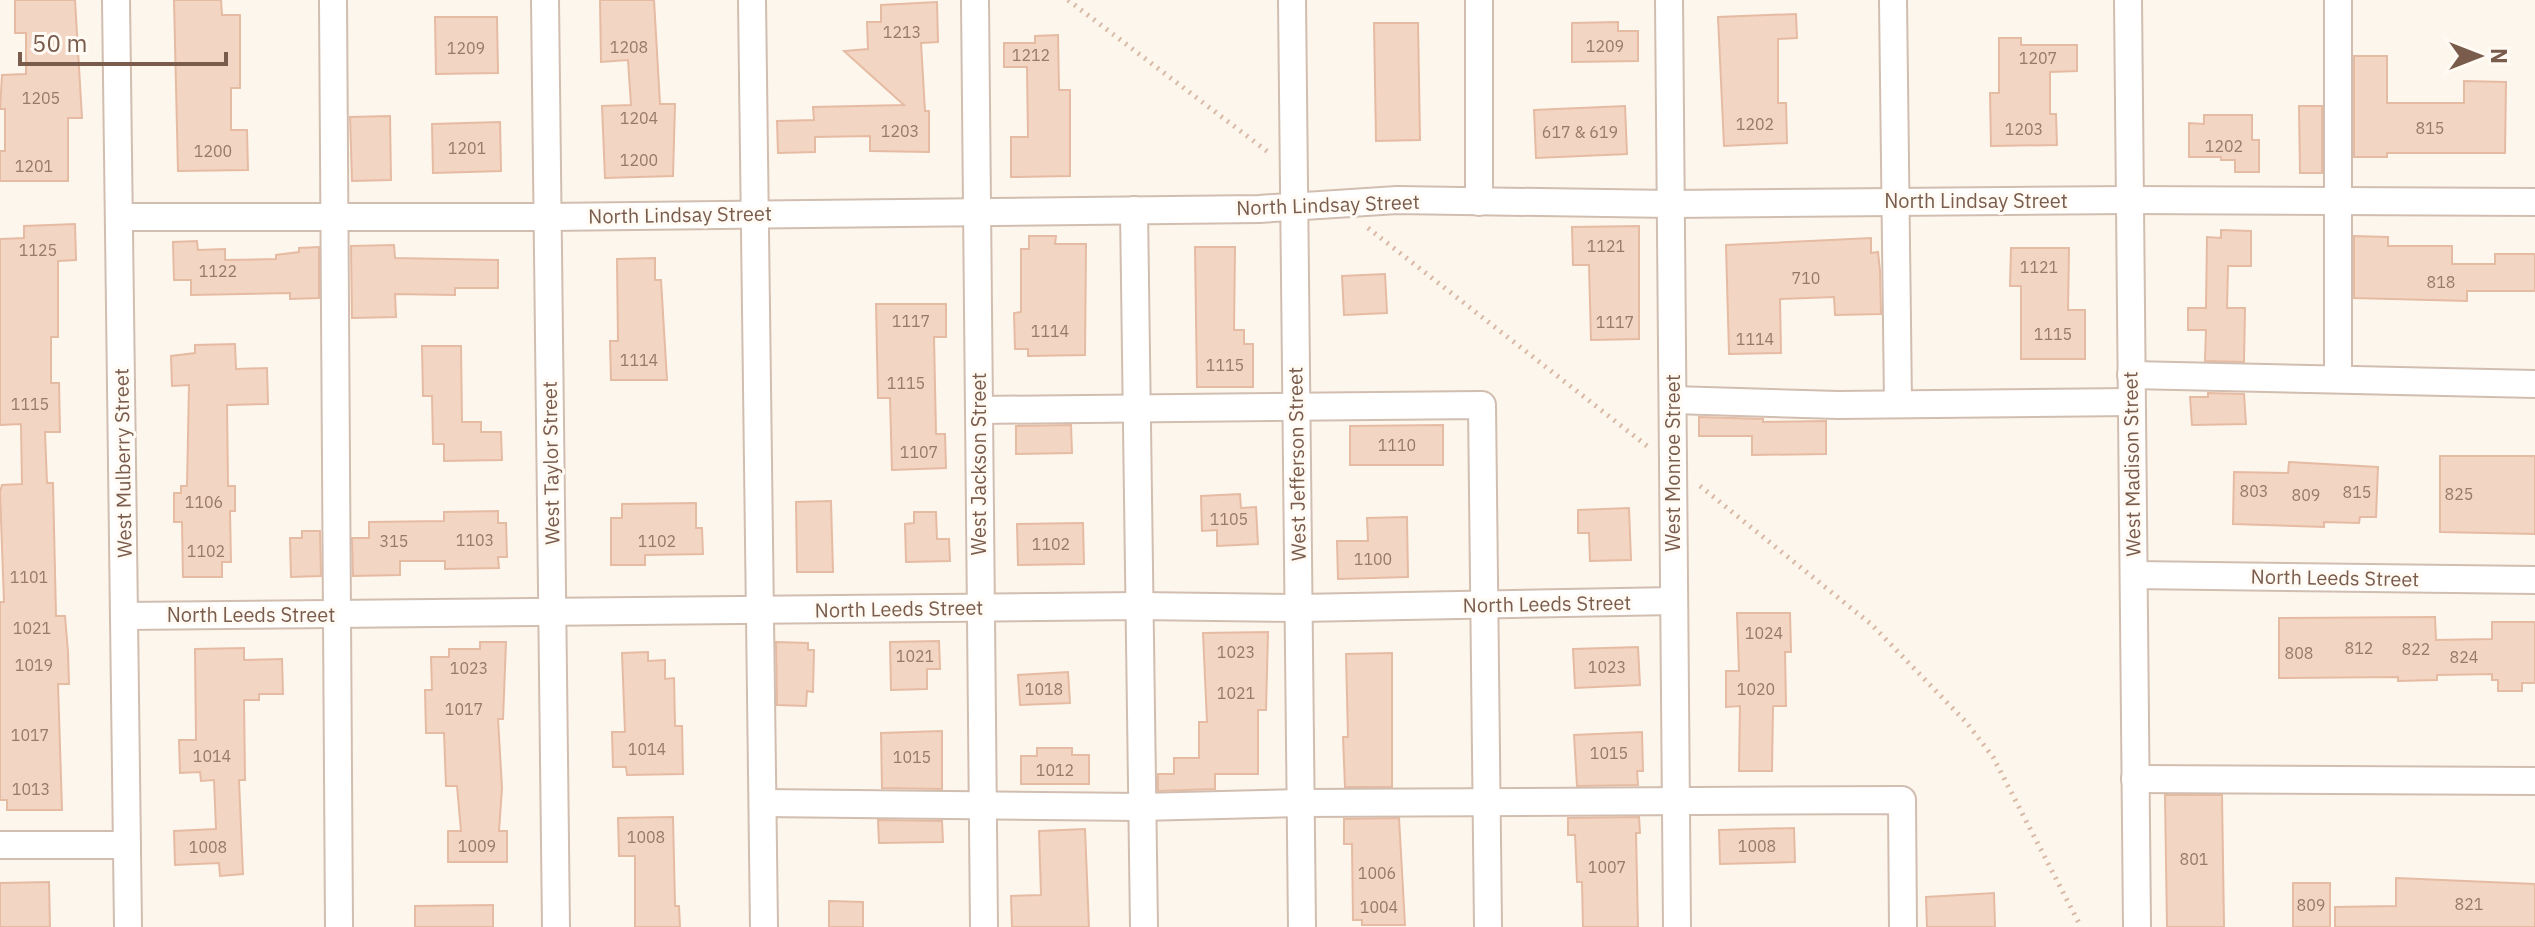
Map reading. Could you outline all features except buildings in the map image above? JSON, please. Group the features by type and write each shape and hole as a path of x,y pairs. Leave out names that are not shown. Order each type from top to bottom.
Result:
{"street":[{"name":"West Mulberry Street","path":"116,0 128,927"},
{"path":"333,0 339,927"},
{"name":"West Taylor Street","path":"545,0 556,927"},
{"path":"752,0 764,927"},
{"name":"West Jackson Street","path":"975,0 984,927"},
{"name":"West Jefferson Street","path":"1292,0 1302,927"},
{"path":"1479,0 1479,202"},
{"name":"West Monroe Street","path":"1669,0 1677,927"},
{"path":"1893,0 1898,404"},
{"name":"West Madison Street","path":"2128,0 2137,927"},
{"path":"2338,0 2338,379"},
{"name":"North Lindsay Street","path":"121,217 548,217 1134,210 1479,202 2535,202"},
{"path":"1134,210 1144,927"},
{"path":"1673,400 1898,404 2131,388 2338,379 2535,384"},
{"path":"980,410 1482,405 1488,927"},
{"name":"North Leeds Street","path":"2134,575 2535,580"},
{"name":"North Leeds Street","path":"124,616 979,607 1299,608 1674,601"},
{"path":"2135,779 2535,781"},
{"path":"763,803 1141,807 1301,803 1902,800 1903,927"},
{"path":"0,845 127,845"}],"path":[{"path":"1068,0 1292,172"},
{"path":"1337,204 1872,625 1966,722 1993,757 2039,849 2068,896 2081,927"}]}
